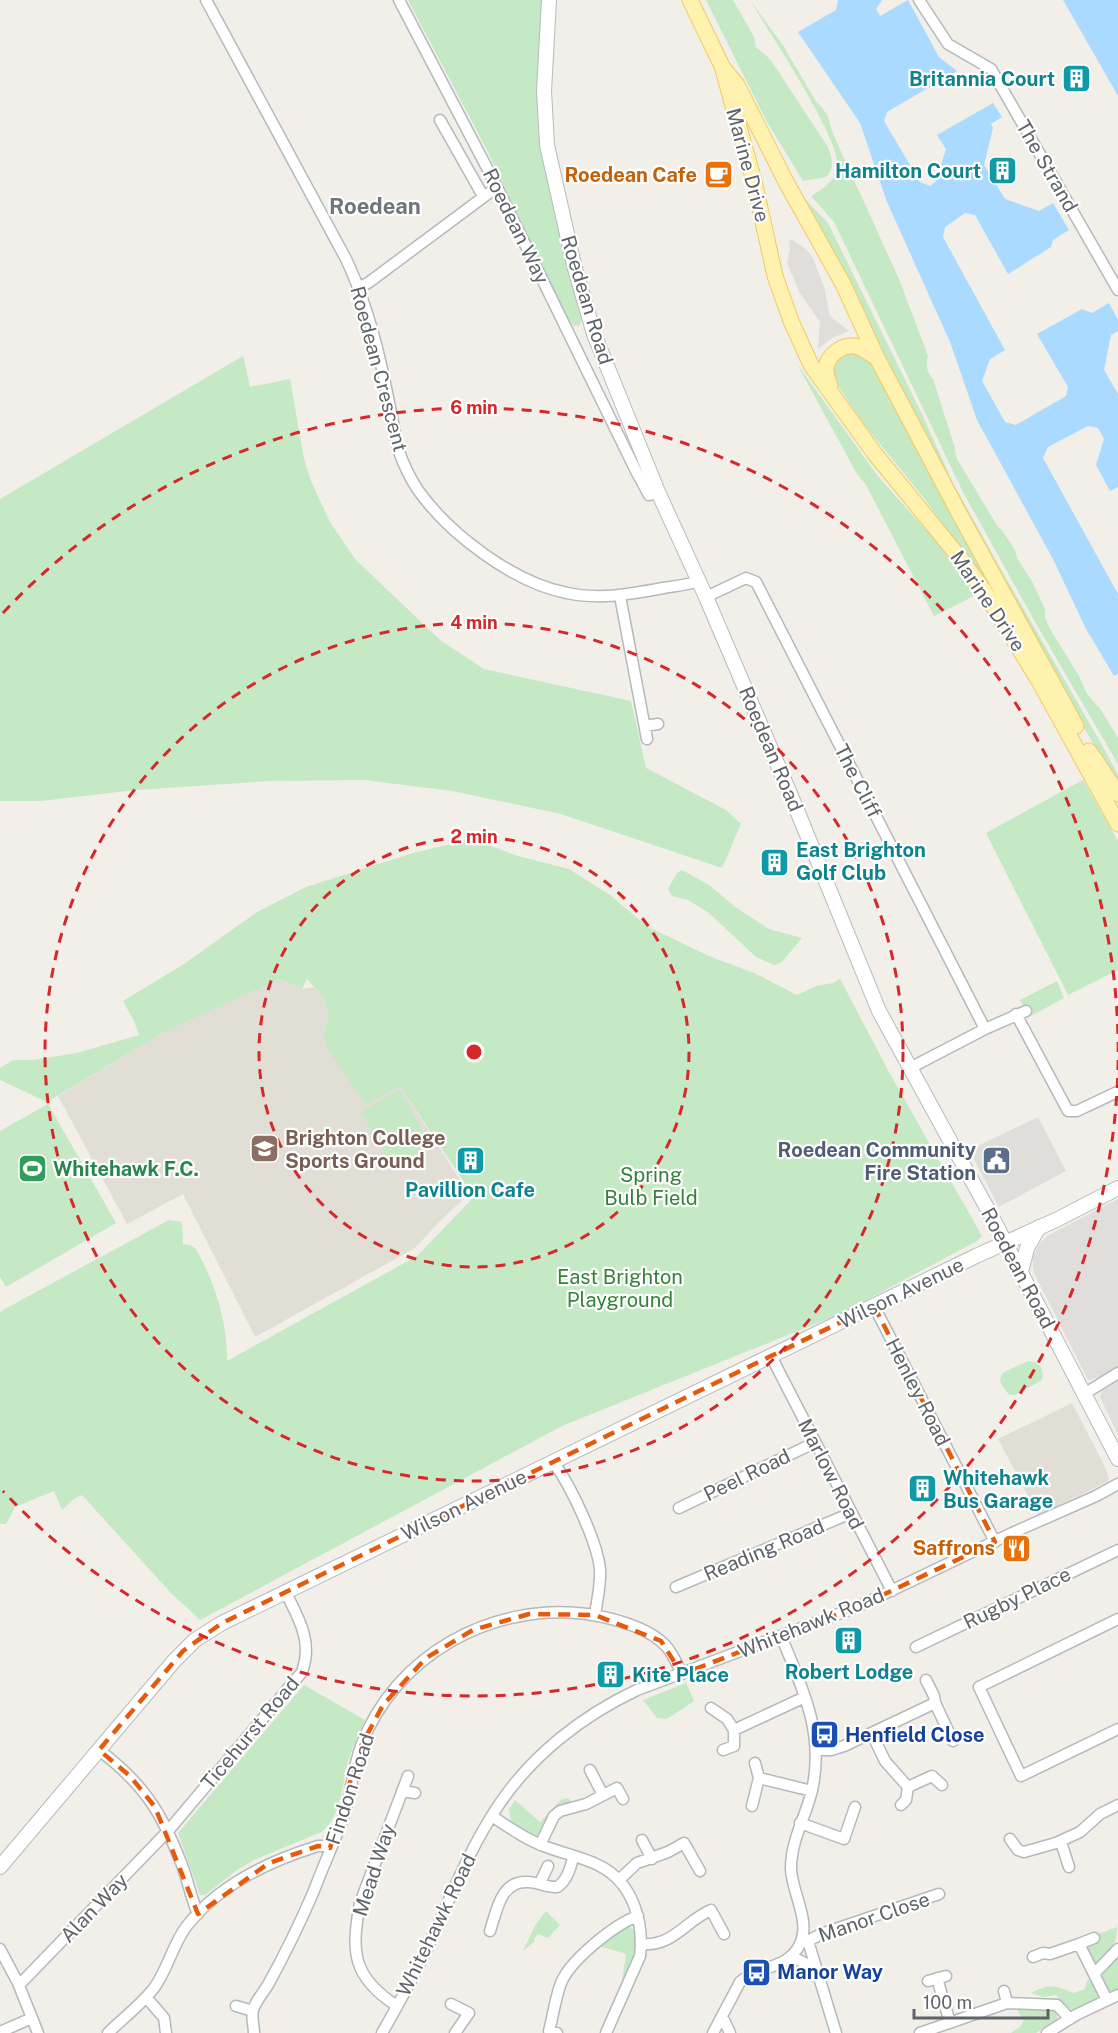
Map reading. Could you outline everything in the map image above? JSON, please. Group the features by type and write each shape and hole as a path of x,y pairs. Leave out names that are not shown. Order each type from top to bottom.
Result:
{"main road":[{"name":"Roedean Road","path":"549,0 544,92 546,132 553,177 583,300 634,452 658,492 699,581 794,803 879,1011 1021,1272 1118,1459"},
{"name":"Marine Drive","path":"690,0 722,66 754,181 775,276 791,321 811,365 874,454 960,558 984,591 1039,681 1118,824"},
{"name":"Marine Drive","path":"722,66 737,85 843,284 877,358 1118,806"},
{"name":"Marine Drive","path":"832,395 826,365 835,352 854,346 862,348 877,358"},
{"path":"1089,751 1118,794"},
{"name":"Wilson Avenue","path":"0,1867 174,1661 195,1640 222,1623 1117,1188"},
{"path":"1021,1272 1025,1255 1039,1227"}],"street":[{"name":"Roedean Crescent","path":"206,0 359,287 370,322 398,449 408,473 424,498 466,539 487,555 523,577 564,593 598,597 620,596 699,581"},
{"name":"Roedean Way","path":"399,0 634,452"},
{"name":"The Strand","path":"919,0 948,44 991,69 1118,290"},
{"path":"440,120 483,196"},
{"path":"359,287 368,283 497,187"},
{"name":"The Cliff","path":"706,597 746,578 756,582 986,1029"},
{"path":"620,596 647,739"},
{"path":"645,726 658,724"},
{"path":"910,1068 1021,1012 1068,1111 1077,1112 1117,1092"},
{"name":"Henley Road","path":"874,1306 995,1542"},
{"name":"Marlow Road","path":"771,1356 892,1591"},
{"path":"1084,1394 1118,1373"},
{"name":"Peel Road","path":"679,1508 814,1443"},
{"path":"553,1462 581,1513 598,1556 600,1577 595,1615"},
{"name":"Whitehawk Road","path":"382,2033 431,1940 459,1876 492,1816 521,1777 550,1747 574,1727 623,1697 857,1607 1118,1484"},
{"name":"Reading Road","path":"676,1587 851,1513"},
{"name":"Rugby Place","path":"916,1647 1118,1550"},
{"name":"Ticehurst Road","path":"168,1831 302,1672 306,1653 305,1634 286,1593"},
{"name":"Findon Road","path":"253,2011 307,1904 343,1820 362,1746 372,1723 395,1689 437,1650 461,1636 500,1620 543,1613 595,1615 635,1627 661,1641 673,1655 682,1674"},
{"path":"1118,1619 979,1687 1021,1776 1118,1729"},
{"path":"781,1636 814,1725 817,1750 812,1791 794,1843 791,1870 805,1940 836,2033"},
{"path":"926,1680 953,1741"},
{"path":"734,1730 805,1697"},
{"path":"817,1750 831,1750 844,1746 935,1703"},
{"path":"711,1708 727,1719 734,1730 735,1745 723,1750"},
{"path":"872,1734 885,1761 908,1787"},
{"path":"99,1750 142,1789 155,1807 168,1831 198,1914"},
{"path":"752,1806 759,1778 755,1763"},
{"path":"908,1787 932,1776 940,1767"},
{"path":"590,1770 603,1796"},
{"name":"Mead Way","path":"397,2006 386,1999 361,1971 356,1961 356,1948 360,1903 408,1776"},
{"path":"932,1776 942,1785"},
{"path":"759,1778 812,1791"},
{"path":"901,1805 906,1800 908,1787"},
{"path":"540,1845 560,1810 586,1804 617,1788 623,1799"},
{"path":"402,1791 415,1793"},
{"path":"1010,1839 1016,1853 1061,1842 1085,1828 1100,1814 1118,1805"},
{"path":"800,1823 844,1839 855,1807"},
{"path":"492,1816 525,1839 597,1865 619,1880 631,1897 638,1916 641,1944 636,1967 606,2033"},
{"name":"Alan Way","path":"18,1983 23,1981 168,1831"},
{"path":"642,1840 652,1859"},
{"path":"1061,1842 1069,1867"},
{"path":"619,1880 634,1865 684,1843 700,1871"},
{"path":"108,2033 146,1997 164,1973 179,1938 198,1914 225,1891 269,1863 318,1846 330,1848"},
{"path":"490,1931 501,1897 511,1885 527,1882 553,1887 561,1884 573,1857"},
{"path":"540,1883 548,1866"},
{"name":"Manor Close","path":"805,1940 939,1894"},
{"path":"641,1944 659,1943 670,1939 698,1916 711,1910 724,1934"},
{"path":"557,2033 549,2031 565,1975 610,1930 638,1916"},
{"path":"1033,1957 1043,1953 1050,1954 1094,1938"},
{"path":"713,2033 742,1980 780,1964 792,1956 805,1940"},
{"path":"1079,1944 1107,2000"},
{"path":"0,1949 18,1983 38,2033"},
{"path":"1094,1974 1118,1949"},
{"path":"792,1956 810,1964 817,1972"},
{"path":"937,1978 950,2023"},
{"path":"1004,1991 1007,2003"},
{"path":"1047,2033 1118,1995"},
{"path":"146,1997 164,2018 166,2033"},
{"path":"920,2033 1007,2003 1057,2005 1070,2019"},
{"path":"451,2004 468,2013 455,2033"},
{"path":"236,2006 253,2011 254,2033"},
{"path":"722,2016 730,2033"},
{"path":"0,2032 32,2018"}],"highlighted area":[{"path":"874,1306 995,1542 857,1607 682,1674 661,1641 595,1615 529,1614 473,1630 426,1658 383,1705 361,1746 330,1848 318,1846 269,1863 198,1914 155,1807 130,1776 99,1750 183,1651 222,1623"}],"shaded area":[{"path":"792,240 806,249 813,258 824,287 830,316 849,331 832,338 818,349 820,322 800,293 787,263 789,241"},
{"name":"Brighton College Sports Ground","path":"280,979 302,989 314,987 324,998 329,1018 324,1032 366,1105 400,1086 469,1194 415,1248 255,1337 183,1194 127,1224 58,1096 164,1032"},
{"path":"1038,1117 1066,1171 999,1207 969,1150"},
{"path":"1118,1199 1118,1368 1104,1376 1088,1380 1034,1273 1032,1258 1040,1243 1047,1236"},
{"path":"1118,1381 1118,1435 1100,1397 1102,1391"},
{"path":"1072,1403 1109,1479 1038,1515 998,1439"}],"green space":[{"path":"408,0 545,0 539,106 583,315 580,325 574,326 567,319 488,152"},
{"path":"706,0 733,0 754,37 756,47 770,59 828,147 832,166 826,177 803,181 767,122"},
{"path":"750,0 784,47 815,100 827,114 833,134 899,279 928,356 928,371 933,379 957,459 998,527 1015,550 1017,558 1033,583 1045,609 1045,618 1050,629 1079,676 1087,694 1101,710 1118,738 1118,764 963,492 834,222 811,196 833,178 837,170 836,156 829,136 803,86"},
{"path":"805,199 828,223 921,412 953,483 1102,745 1118,775 1118,787 1002,584 803,201"},
{"path":"854,350 869,359 988,579 985,581 923,497 863,423 833,378 832,373 837,357"},
{"name":"East Brighton Golf Club","path":"243,356 250,387 290,379 304,459 311,481 330,522 355,559 440,640 484,669 631,701 646,768 726,810 741,824 722,868 561,814 452,791 364,780 270,781 135,790 41,801 0,801 0,499"},
{"path":"797,364 877,475 956,564 976,595 934,616 866,485 857,474"},
{"path":"1083,780 1118,841 1118,970 1068,995 986,833"},
{"path":"471,839 518,856 569,869 610,895 648,927 709,956 754,973 797,995 840,979 889,1072 982,1236 977,1241 840,1314 562,1426 200,1620 170,1592 82,1495 62,1510 54,1491 15,1507 6,1524 0,1524 0,1313 3,1310 169,1220 182,1222 183,1244 196,1249 215,1290 225,1332 227,1361 417,1256 474,1197 400,1086 366,1105 325,1045 324,1032 329,1018 324,998 307,979 302,989 280,979 164,1032 47,1102 0,1080 0,1068 13,1060 34,1060 77,1053 139,1035 123,1001 184,964 257,912 306,887 410,854"},
{"path":"682,870 709,885 734,906 769,929 802,938 782,962 774,965 756,957 709,913 688,900 672,896 668,889 677,873"},
{"path":"1057,981 1064,998 1029,1017 1020,1000"},
{"path":"399,1090 431,1145 393,1167 361,1112"},
{"path":"48,1104 116,1223 6,1287 0,1277 0,1131"},
{"path":"1028,1361 1040,1366 1043,1372 1042,1380 1015,1395 1009,1395 1000,1382 1001,1376 1004,1372"},
{"path":"686,1683 694,1701 667,1719 657,1718 643,1700"},
{"path":"304,1685 365,1720 346,1768 334,1818 321,1832 254,1860 205,1895 200,1895 178,1833"},
{"path":"568,1798 573,1803 535,1838 512,1826 509,1809 515,1800 540,1822 561,1800"},
{"path":"546,1911 560,1925 548,1938 538,1934 535,1941 523,1951 536,1924"},
{"path":"626,1927 636,1932 636,1940 632,1960 621,1987 626,1954 600,1946"},
{"path":"1117,1927 1114,1944 1096,1968 1085,1946 1096,1935"},
{"path":"1118,1954 1118,1989 1110,1993 1106,1992 1099,1975"},
{"path":"1094,1977 1100,1997 1073,2010 1065,2006 1056,1995 1043,1997 1031,1993 1052,1987 1074,1993 1085,1989 1087,1981"},
{"path":"1054,2008 1058,2018 1036,2033 1011,2033 1020,2027 1024,2020 1017,2010"}],"water":[{"path":"838,0 882,0 876,9 880,16 908,0 939,57 957,71 887,112 884,121 920,182 930,186 936,181 946,149 937,135 993,103 1002,117 991,124 993,128 984,165 1005,199 1039,211 1053,203 1069,230 1053,240 1051,247 1008,274 975,215 965,213 945,227 943,237 1005,350 990,359 982,381 1005,422 1016,425 1066,396 1068,387 1037,334 1082,309 1092,313 1109,303 1118,320 1118,331 1111,335 1104,370 1118,394 1118,487 1110,491 1096,465 1104,439 1098,428 1088,426 1048,447 1043,458 1118,594 1118,674 1114,676 1085,627 1054,561 977,420 950,342 887,202 860,123 798,32 836,10"},
{"path":"1063,0 1118,0 1118,96"}],"place":[{"name":"Britannia Court","path":"1076,79"},
{"name":"Hamilton Court","path":"1002,171"},
{"name":"Roedean Cafe","path":"718,175"},
{"name":"East Brighton Golf Club","path":"775,862"},
{"name":"Brighton College Sports Ground","path":"264,1149"},
{"name":"Pavillion Cafe","path":"470,1160"},
{"name":"Roedean Community Fire Station","path":"997,1161"},
{"name":"Whitehawk F.C.","path":"32,1169"},
{"name":"Whitehawk Bus Garage","path":"922,1489"},
{"name":"Saffrons","path":"1016,1548"},
{"name":"Robert Lodge","path":"849,1641"},
{"name":"Kite Place","path":"611,1675"},
{"name":"Henfield Close","path":"824,1735"},
{"name":"Manor Way","path":"756,1972"}],"district":[{"name":"Roedean","path":"375,206"}],"park label":[{"name":"Spring Bulb Field","path":"651,1186"},
{"name":"East Brighton Playground","path":"620,1288"}]}
